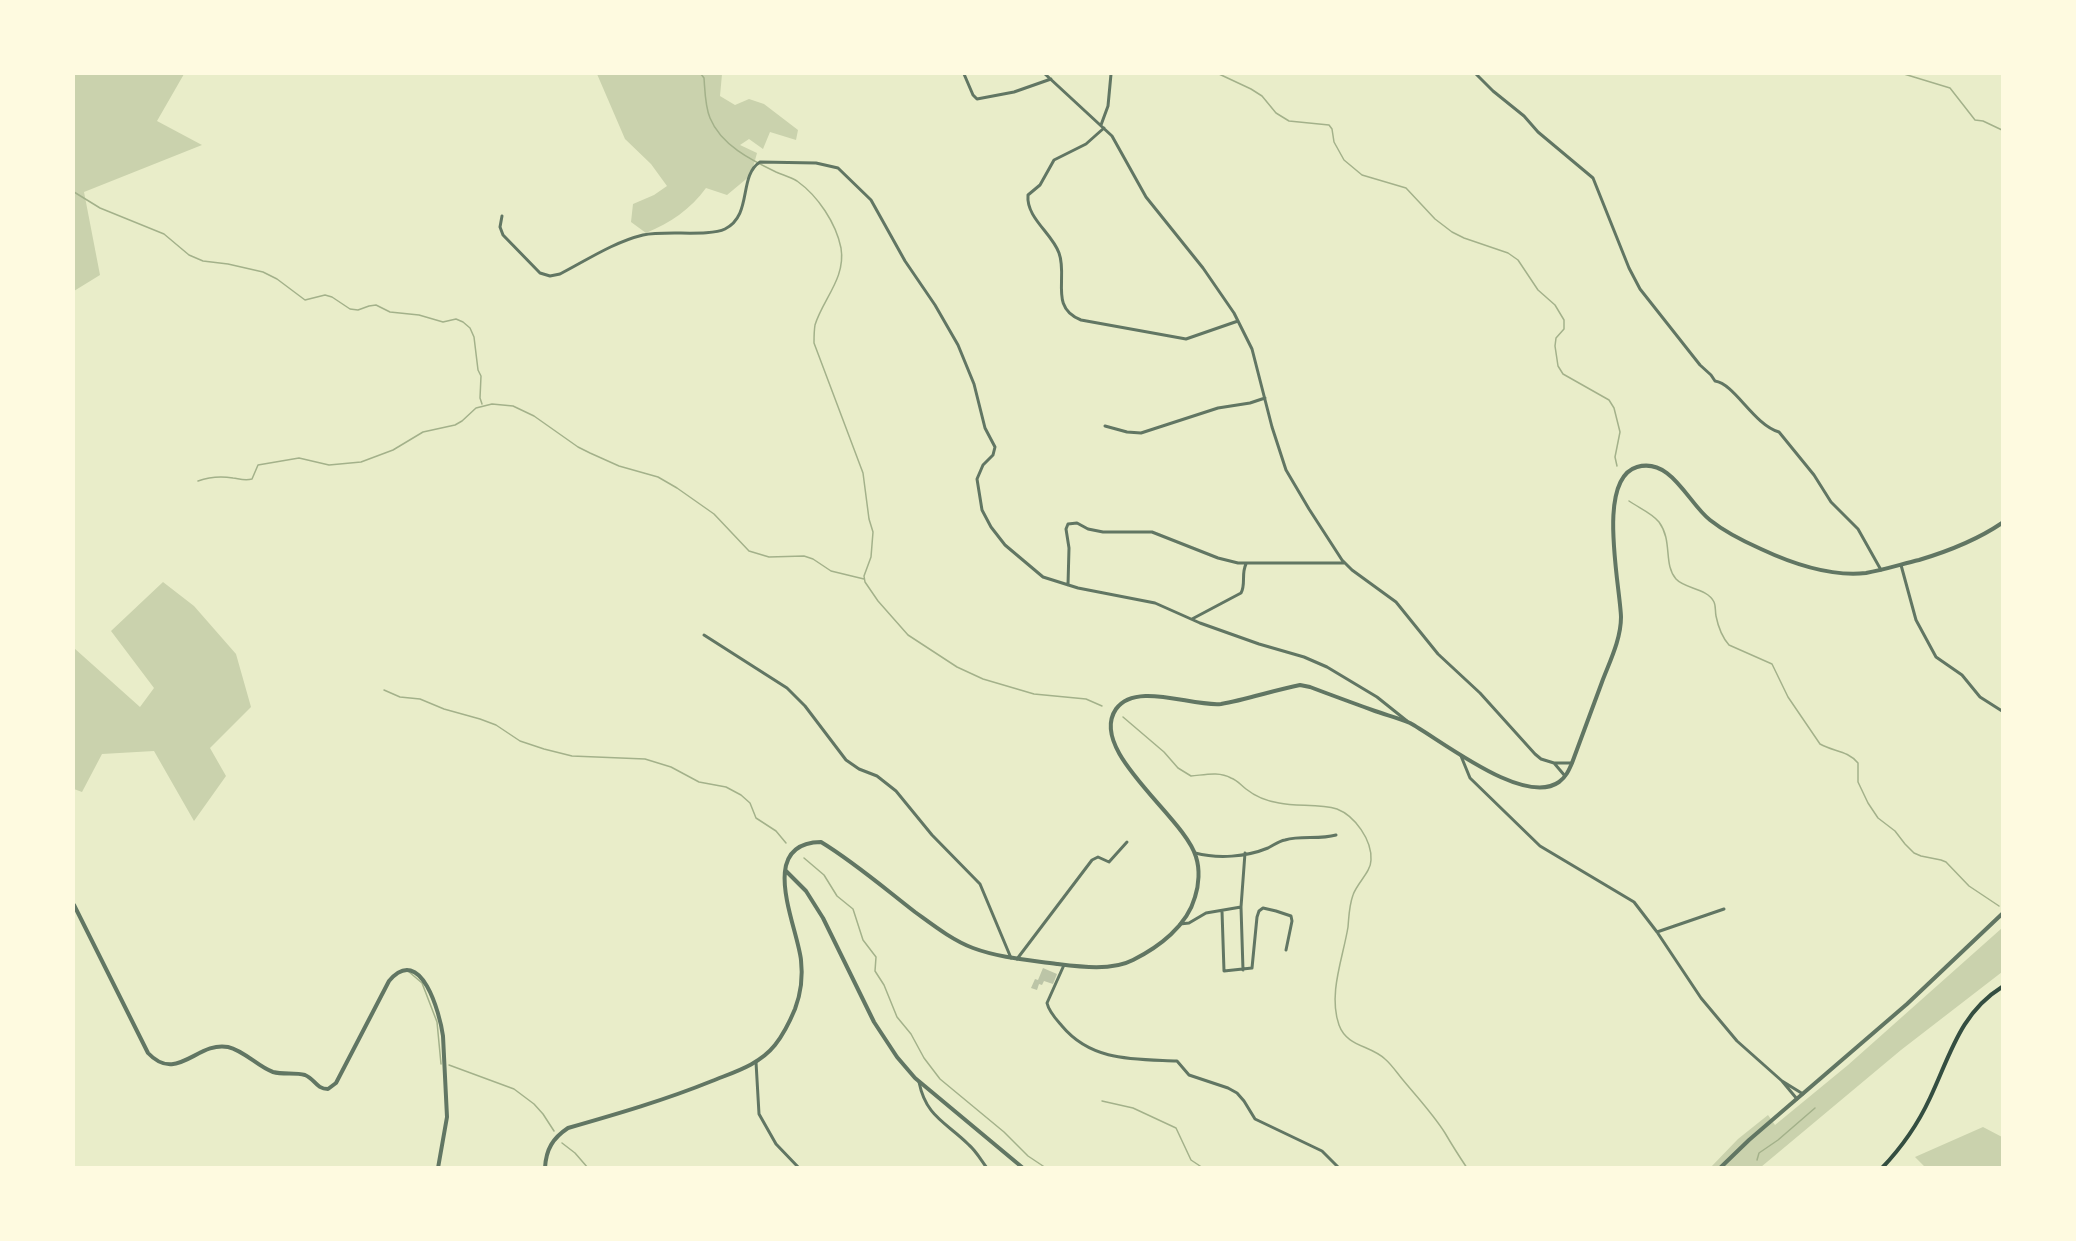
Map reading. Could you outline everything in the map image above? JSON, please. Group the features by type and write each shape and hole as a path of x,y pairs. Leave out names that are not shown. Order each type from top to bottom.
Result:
{"main road":[{"path":"1882,1167 1897,1152 1920,1117 1970,1014 1987,997 2002,987"}],"street":[{"path":"964,74 973,95 979,99 1014,92 1050,79"},
{"path":"1045,74 1102,126 1118,145 1146,197 1197,260 1238,321 1252,349 1277,445 1286,470 1330,543 1345,563 1396,602 1438,654 1480,693 1535,754 1541,759 1554,763 1572,763"},
{"path":"1111,74 1108,106 1102,126 1086,144 1054,160 1040,185 1028,195 1033,213 1059,252 1062,274 1060,291 1067,311 1081,320 1186,339 1238,321"},
{"path":"1476,74 1492,91 1593,178 1640,290 1715,381 1724,382 1751,413 1779,432 1814,475 1831,502 1858,529 1881,570"},
{"path":"502,216 500,231 507,239 540,273 555,276 610,247 643,235 663,232 713,231 726,228 735,222 741,212 751,171 758,164 816,163 838,168 878,209 905,261 944,319 971,376 985,428 995,447 993,455 983,465 977,479 980,503 984,516 1005,545 1043,576 1068,585 1155,603 1259,644 1304,657 1327,667 1377,696 1408,722 1492,773 1528,786 1550,786 1565,776 1572,763 1609,663 1620,628 1614,529 1619,486 1629,470 1644,465 1654,466 1664,471 1711,520 1738,538 1782,559 1838,572 1864,573 1901,565 1970,542 2002,524"},
{"path":"1105,426 1141,433 1218,408 1265,398"},
{"path":"1068,585 1069,548 1066,529 1068,524 1074,523 1103,532 1152,532 1218,558 1246,564 1345,563"},
{"path":"1192,619 1241,593 1244,587 1246,564"},
{"path":"1901,565 1916,620 1936,657 1958,672 1980,697 2002,711"},
{"path":"704,635 787,688 806,706 846,760 877,776 896,791 932,835 982,888 1011,958"},
{"path":"545,1167 551,1143 559,1133 568,1128 664,1100 756,1062 775,1046 795,1008 802,983 800,953 786,893 785,870 792,853 801,845 820,842 946,934 972,948 1011,958 1064,965 1106,966 1129,962 1160,944 1188,914 1197,892 1198,869 1195,853 1184,834 1116,751 1112,741 1112,718 1116,709 1124,702 1132,697 1155,696 1221,704 1300,685 1408,722"},
{"path":"1460,754 1470,778 1540,846 1634,902 1701,998 1737,1041 1782,1081 1797,1099"},
{"path":"1554,763 1565,776"},
{"path":"1195,853 1210,856 1245,854 1286,839 1336,835"},
{"path":"1017,959 1095,858 1109,862 1127,842"},
{"path":"1243,970 1240,908 1245,854"},
{"path":"785,870 806,891 823,918 874,1022 897,1057 919,1081 1023,1167"},
{"path":"74,905 148,1053 164,1065 173,1065 214,1048 231,1048 272,1072 303,1074 310,1077 316,1086 328,1089 336,1083 395,973 402,970 417,974 433,998 443,1036 447,1117 438,1167"},
{"path":"1180,924 1189,923 1206,913 1240,908"},
{"path":"1222,911 1224,971 1252,967 1257,917 1263,908 1291,916 1286,950"},
{"path":"1657,932 1724,909"},
{"path":"1720,1167 1906,1004 2002,914"},
{"path":"1064,965 1047,1001 1047,1007 1064,1029 1082,1045 1124,1059 1177,1061 1186,1074 1232,1091 1244,1101 1255,1119 1322,1151 1339,1167"},
{"path":"756,1062 755,1079 759,1114 776,1144 799,1167"},
{"path":"919,1081 924,1102 930,1110 969,1145 987,1167"},
{"path":"1782,1081 1803,1094"}],"green space":[{"path":"74,74 184,74 157,121 202,145 84,192 100,275 74,291"},
{"path":"597,74 722,74 720,96 735,105 749,99 764,104 798,130 796,140 770,132 763,149 749,139 740,145 757,153 751,175 727,195 706,188 679,215 646,233 631,222 633,204 654,195 667,186 651,164 625,139"},
{"path":"163,582 194,606 236,654 251,707 210,748 226,776 194,821 154,751 102,754 82,792 74,789 74,648 140,707 154,688 111,631"},
{"path":"2002,928 2002,972 1901,1050 1761,1167 1710,1168 1738,1139 1768,1115 1775,1125 1848,1065"},
{"path":"1983,1127 2002,1137 2002,1167 1925,1167 1915,1157"}],"building":[{"path":"1043,968 1057,974 1053,984 1044,981 1042,985 1039,984 1037,990 1031,988 1035,979 1038,980"}],"waterway":[{"path":"701,74 704,78 708,113 721,136 747,157 805,187 825,211 839,239 842,259 840,269 815,325 814,343 863,473 873,532 871,557 864,576 865,582 878,601 908,635 957,667 983,679 1034,694 1086,699 1102,706"},
{"path":"1219,74 1262,96 1276,113 1289,121 1329,125 1334,142 1344,160 1362,175 1406,188 1435,219 1452,232 1508,253 1518,260 1538,290 1555,305 1564,320 1564,329 1556,338 1555,346 1558,366 1563,374 1609,400 1614,408 1620,432 1615,457 1617,466"},
{"path":"1904,74 1950,88 1975,120 1983,121 2002,130"},
{"path":"74,192 100,208 164,234 189,255 203,261 263,272 277,279 305,300 325,295 350,309 358,310 376,305 390,312 419,315 443,322 456,319 463,322 470,328 474,337 478,370 481,376 482,404"},
{"path":"198,481 220,477 252,479 258,465 299,458 329,465 361,462 393,450 423,432 455,425 476,408 492,404 513,406 534,416 578,447 619,466 658,477 677,488 714,514 749,551 769,557 804,556 831,571 864,579"},
{"path":"1629,501 1659,522 1666,537 1672,573 1680,582 1711,597 1715,604 1719,627 1729,645 1772,664 1788,697 1820,744 1845,753 1858,763 1858,782 1878,818 1895,831 1914,853 1946,862 1969,886 1999,906"},
{"path":"384,690 400,697 420,699 444,709 480,719 496,725 520,741 544,749 572,756 645,759 671,767 699,782 726,787 750,803 756,818 776,831 786,843"},
{"path":"1123,717 1164,752 1178,768 1191,776 1211,774 1226,776 1257,796 1270,801 1337,809 1356,823 1369,845 1371,860 1369,869 1355,891 1351,903 1336,989 1335,1001 1339,1025 1347,1038 1379,1054 1390,1064 1435,1119 1467,1168"},
{"path":"804,858 824,875 837,896 853,909 863,940 876,957 875,971 884,985 897,1017 911,1034 924,1058 940,1079 1004,1132 1028,1156 1046,1168"},
{"path":"408,971 422,983 437,1022 441,1064"},
{"path":"449,1065 514,1089 534,1104 554,1131"},
{"path":"1102,1101 1133,1108 1176,1128 1191,1160 1203,1168"},
{"path":"1757,1160 1759,1153 1815,1108"},
{"path":"562,1143 575,1153 588,1168"}]}
